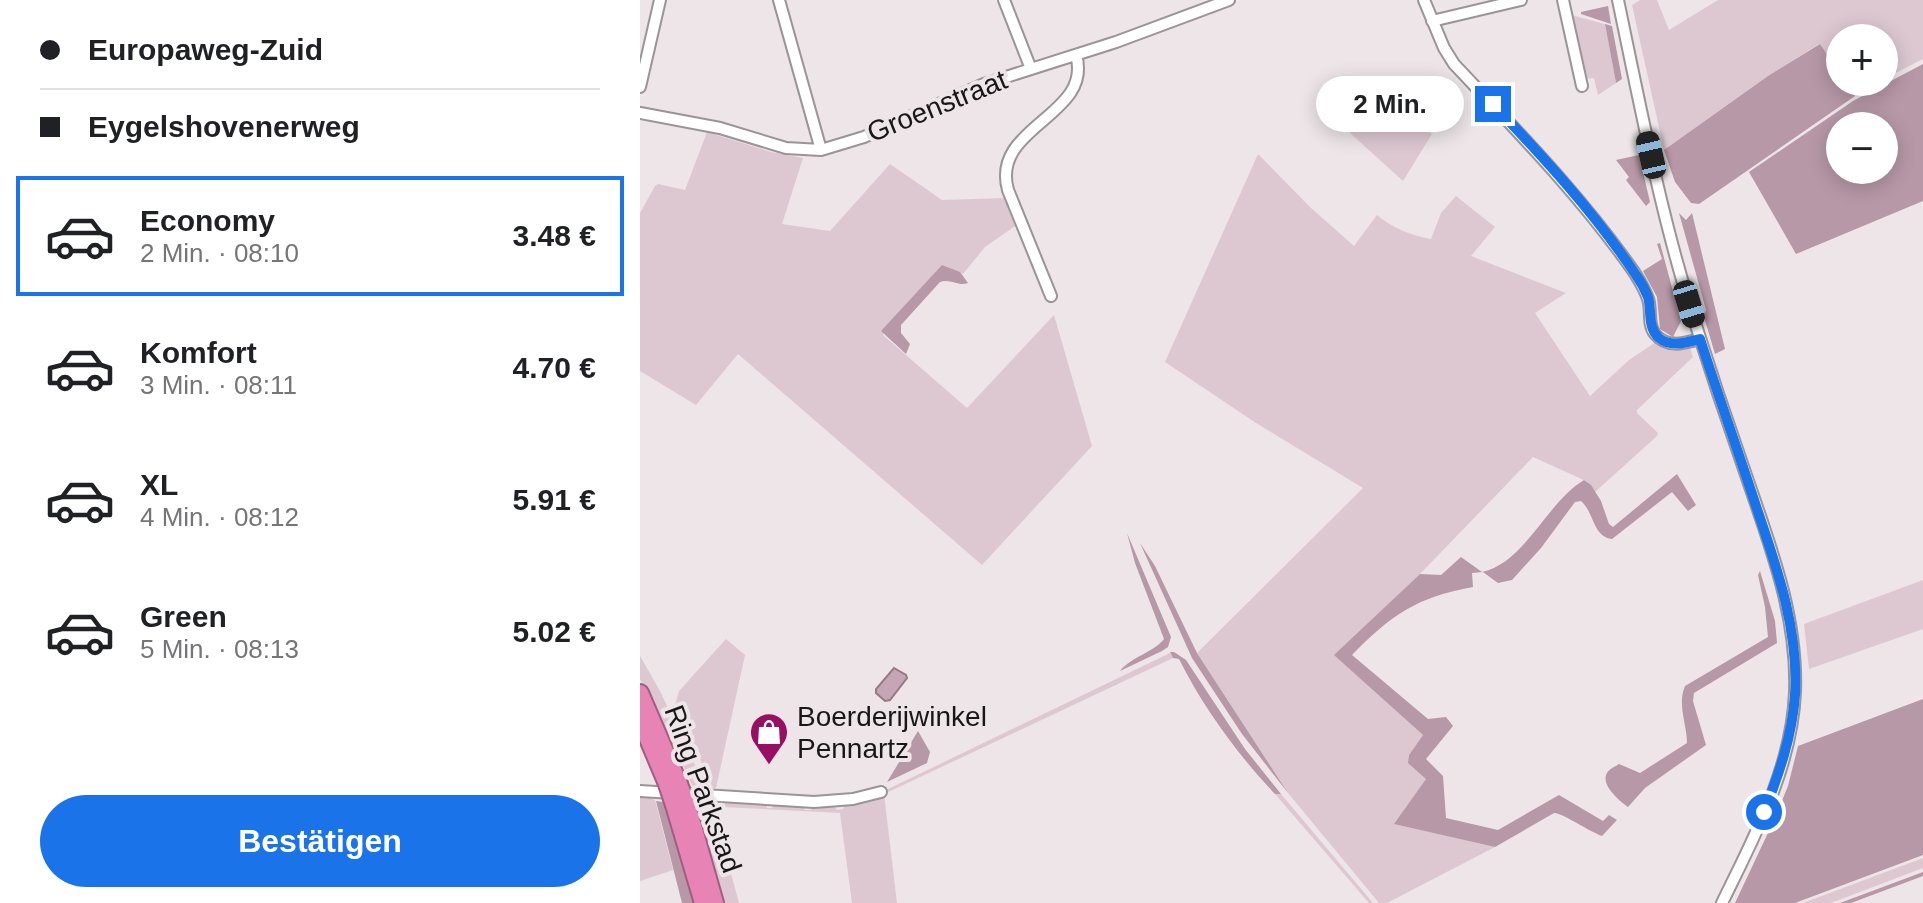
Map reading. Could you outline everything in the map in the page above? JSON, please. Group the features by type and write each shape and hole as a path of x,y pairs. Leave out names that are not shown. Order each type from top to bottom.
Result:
{"highway":[{"name":"Ring Parkstad","path":"640,693 715,903"},
{"name":"Ring Parkstad","path":"640,720 673,784"},
{"name":"Ring Parkstad","path":"680,805 703,903"}],"street":[{"path":"640,87 660,0"},
{"path":"779,0 821,150"},
{"path":"1004,0 1031,69"},
{"name":"Groenstraat","path":"640,113 720,128 786,148 821,150 864,137 984,84 1076,55 1229,0"},
{"path":"1424,0 1454,64 1546,160 1626,261 1648,297 1655,334 1674,344 1700,339"},
{"path":"1432,21 1521,0"},
{"path":"1563,0 1582,86"},
{"path":"1618,0 1661,197 1700,339 1773,553 1788,612 1795,673 1792,724 1780,771 1764,812 1722,903"},
{"path":"1051,296 1008,190 1005,175 1008,158 1016,144 1074,89 1079,71 1076,55"},
{"path":"640,791 814,802 853,799 881,792"}],"shaded area":[{"path":"1640,0 1657,0 1669,30 1718,0 1923,0 1923,59 1898,72 1898,24 1826,24 1826,54 1819,44 1664,150 1632,5"},
{"path":"1608,6 1611,24 1581,14 1581,12"},
{"path":"1571,15 1605,24 1616,83 1598,95 1594,78 1584,79"},
{"path":"1605,24 1612,26 1622,79 1616,83"},
{"path":"1820,44 1826,53 1826,96 1855,96 1832,112 1826,112 1826,116 1699,204 1691,203 1675,182 1664,150 1768,76"},
{"path":"1923,64 1923,201 1796,254 1749,172 1826,119 1826,184 1898,184 1898,112 1837,112 1862,96 1898,96 1898,77"},
{"path":"1375,97 1402,119 1410,112 1432,134 1403,181 1350,133"},
{"path":"707,132 771,152 803,158 782,224 830,231 890,164 942,200 1006,198 1018,224 985,247 963,274 942,265 883,335 967,408 1054,315 1092,446 982,565 738,354 696,405 640,371 640,213 658,184 685,190"},
{"path":"1258,154 1354,246 1377,215 1402,231 1431,239 1441,213 1456,196 1495,227 1471,256 1566,293 1535,313 1590,396 1629,360 1656,342 1664,348 1690,348 1693,357 1637,410 1658,433 1657,436 1595,492 1586,481 1533,457 1420,574 1335,655 1423,735 1409,755 1426,779 1395,824 1495,847 1387,903 1379,903 1288,793 1197,653 1363,488 1256,423 1165,362"},
{"path":"1639,155 1650,202 1646,206 1626,180 1629,177 1616,160"},
{"path":"1679,213 1686,220 1692,213 1725,349 1715,354 1704,317 1706,310"},
{"path":"1660,243 1681,321 1673,337 1660,329 1657,297 1643,271 1662,259 1657,244"},
{"path":"942,265 960,272 968,283 940,282 901,325 901,333 910,344 906,354 881,331"},
{"path":"1677,474 1696,505 1688,511 1672,492 1612,539 1601,534 1581,501 1575,502 1541,548 1512,580 1498,583 1483,572 1472,573 1473,587 1420,602 1379,629 1352,655 1428,719 1446,717 1453,726 1426,759 1443,776 1446,818 1498,830 1559,795 1603,821 1609,815 1617,820 1602,836 1554,813 1495,847 1394,824 1426,779 1408,763 1409,755 1423,735 1334,655 1420,574 1441,575 1461,557 1482,572 1511,557 1570,490 1584,480 1601,501 1613,527"},
{"path":"1127,533 1171,637 1168,647 1162,651 1120,671 1164,639"},
{"path":"1140,543 1155,566 1197,653 1288,793 1242,734 1192,658"},
{"path":"1760,571 1775,621 1777,643 1694,693 1693,701 1706,745 1645,788 1628,807 1608,787 1608,771 1619,764 1640,773 1687,743 1682,707 1685,686 1768,637 1758,575"},
{"path":"1923,580 1923,629 1809,669 1804,624"},
{"path":"726,639 745,655 716,788 713,788 675,705 679,691"},
{"path":"1170,652 1186,660 1245,749 1281,794 1275,794 1235,747 1210,713 1179,659 1173,658"},
{"path":"1170,653 1173,658 884,794 897,903 852,903 840,813 724,807 726,801 765,802 767,808 772,808 776,802 802,804 805,810 811,810 814,804 833,803 837,810 843,809 846,802 884,791"},
{"path":"640,656 705,786 703,791 694,789 640,679"},
{"path":"894,668 907,678 890,700 885,701 876,689"},
{"path":"1923,699 1923,855 1795,903 1735,903 1788,786 1798,746"},
{"path":"918,731 930,752 927,763 887,782"},
{"path":"640,794 655,800 673,870 640,881"},
{"path":"1275,794 1281,794 1373,903 1369,903"},
{"path":"656,801 663,802 696,903 682,903"},
{"path":"695,805 709,806 720,833 739,903 722,903"},
{"path":"1923,858 1923,868 1831,903 1803,903"},
{"path":"1923,872 1923,876 1851,903 1840,903"}],"place":[{"name":"Boerderijwinkel Pennartz","path":"769,766"}],"route":[{"path":"1493,104 1578,198 1635,274 1648,297 1655,334 1674,344 1700,339 1773,553 1793,641 1795,695 1792,724 1776,783 1764,812"}]}
